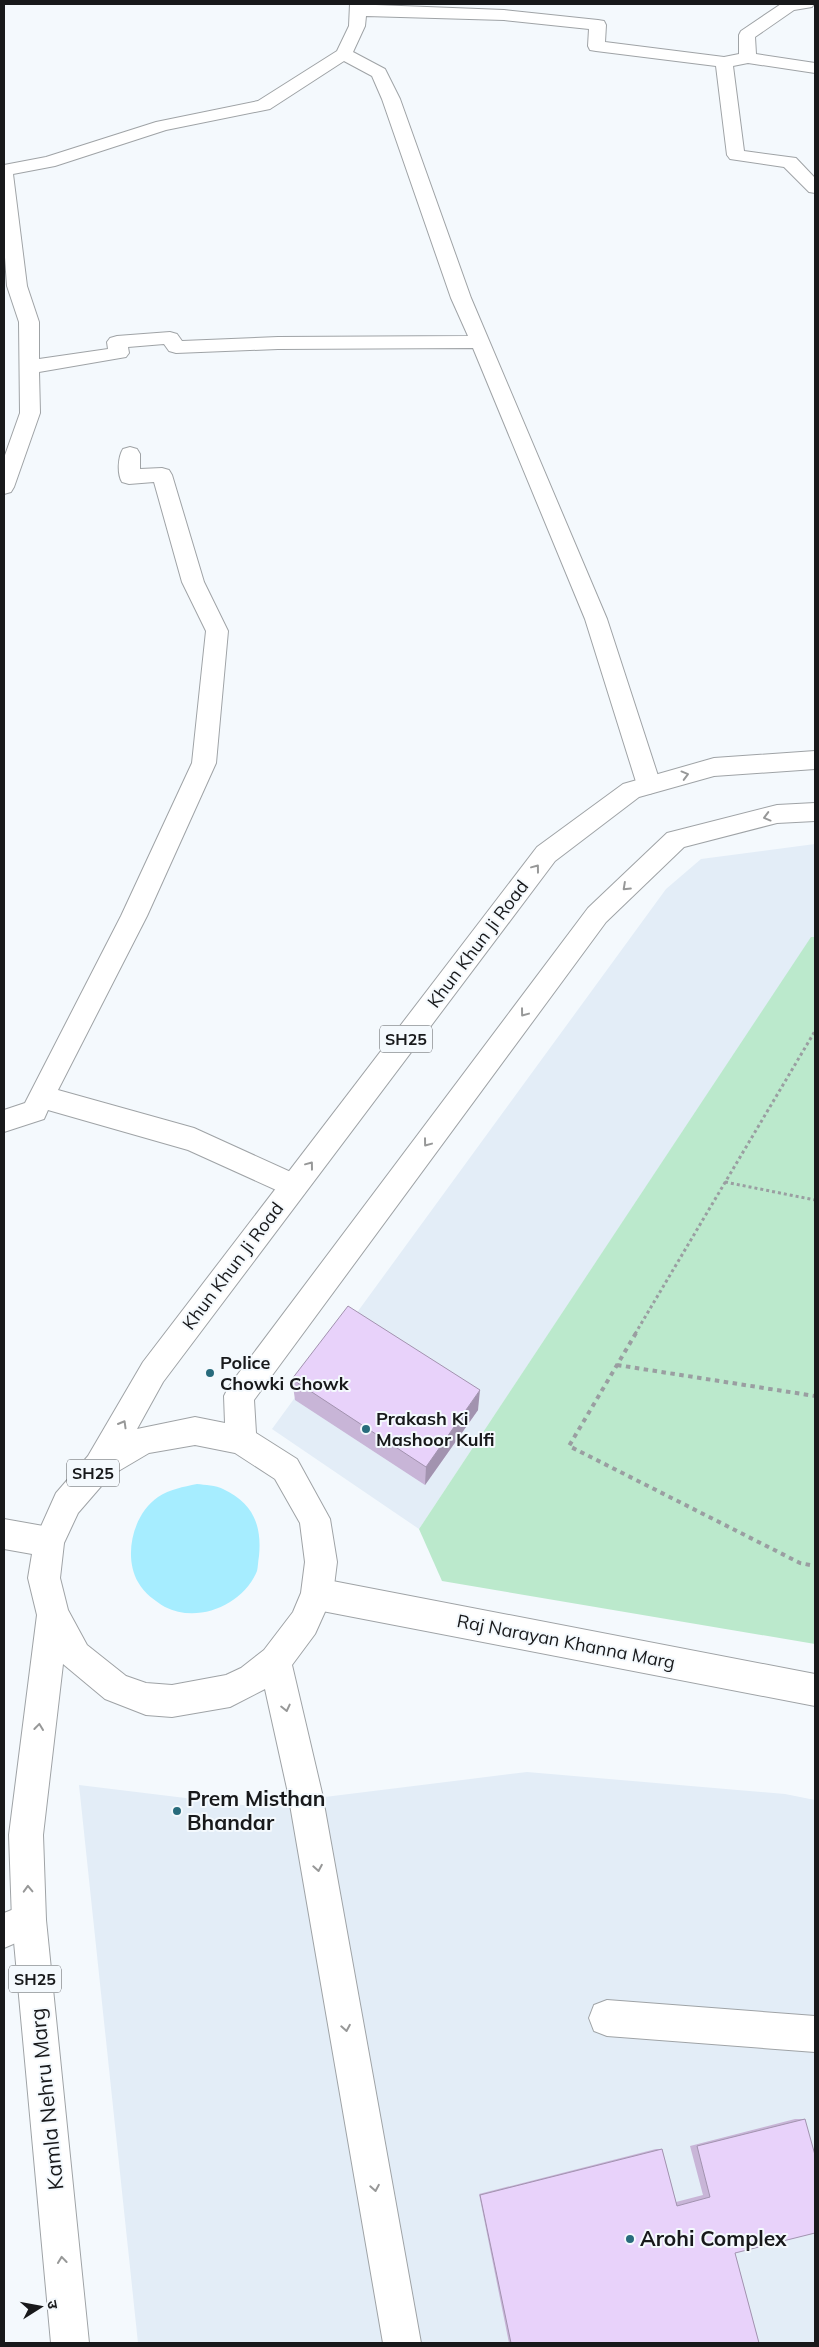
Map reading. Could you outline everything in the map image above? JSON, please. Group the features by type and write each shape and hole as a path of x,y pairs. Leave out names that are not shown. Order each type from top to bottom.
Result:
{"street":[{"path":"748,58 747,35 790,5 806,4"},
{"path":"4,487 30,412 30,367 29,322 13,304 16,286 11,220 4,171 49,162 162,126 264,105 344,54 357,26 358,7 504,15 598,25 596,46 724,62 748,58 815,68"},
{"path":"344,54 379,73 391,99 461,298 596,619 649,785"},
{"path":"724,62 736,155 790,162 815,188"},
{"path":"30,367 118,353 117,342 170,338 176,347 278,343 480,342"},
{"path":"4,1121 34,1111 134,916 204,763 217,632 193,582 162,475 129,477 130,454"},
{"name":"Khun Khun Ji Road","path":"98,1466 153,1372 546,854 631,790 714,767 815,760"},
{"path":"241,1440 239,1396 596,915 676,840 776,814 815,812"},
{"path":"41,1097 194,1140 294,1186"},
{"name":"SH25","path":"195,1431 241,1440 286,1469 315,1519 321,1562 317,1594 304,1624 275,1661 252,1679 230,1691 172,1701 146,1699 116,1688 76,1656 53,1616 44,1578 49,1542 67,1503 98,1466 144,1440 195,1431"},
{"path":"4,1534 49,1542"},
{"name":"Raj Narayan Khanna Marg","path":"317,1594 815,1690"},
{"name":"Kamla Nehru Marg","path":"53,1616 26,1835 17,1926 70,2343"},
{"path":"275,1661 305,1793 402,2343"},
{"path":"607,2018 815,2034"}],"path":[{"path":"815,1031 569,1446 800,1564 815,1566"},
{"path":"725,1182 815,1200"},
{"path":"617,1365 815,1396"}],"shaded area":[{"path":"815,844 815,937 811,938 419,1529 272,1429 666,889 701,859"},
{"path":"527,1772 785,1794 815,1800 815,2343 138,2343 79,1785 251,1806"}],"green space":[{"path":"811,937 815,937 815,1644 442,1581 419,1529"}],"water":[{"path":"197,1484 220,1488 242,1501 248,1508 257,1525 259,1534 260,1545 257,1571 250,1583 230,1602 205,1612 178,1612 165,1607 143,1590 134,1572 131,1548 137,1525 149,1504 167,1492"}],"building":[{"path":"348,1306 480,1390 426,1467 292,1379"},
{"name":"Arohi Complex","path":"805,2119 815,2155 815,2233 735,2253 759,2343 511,2343 480,2195 662,2149 677,2206 710,2197 697,2146"}],"place":[{"name":"Police Chowki Chowk","path":"210,1373"},
{"name":"Prakash Ki Mashoor Kulfi","path":"366,1429"},
{"name":"Prem Misthan Bhandar","path":"177,1811"},
{"name":"Arohi Complex","path":"630,2239"}]}
